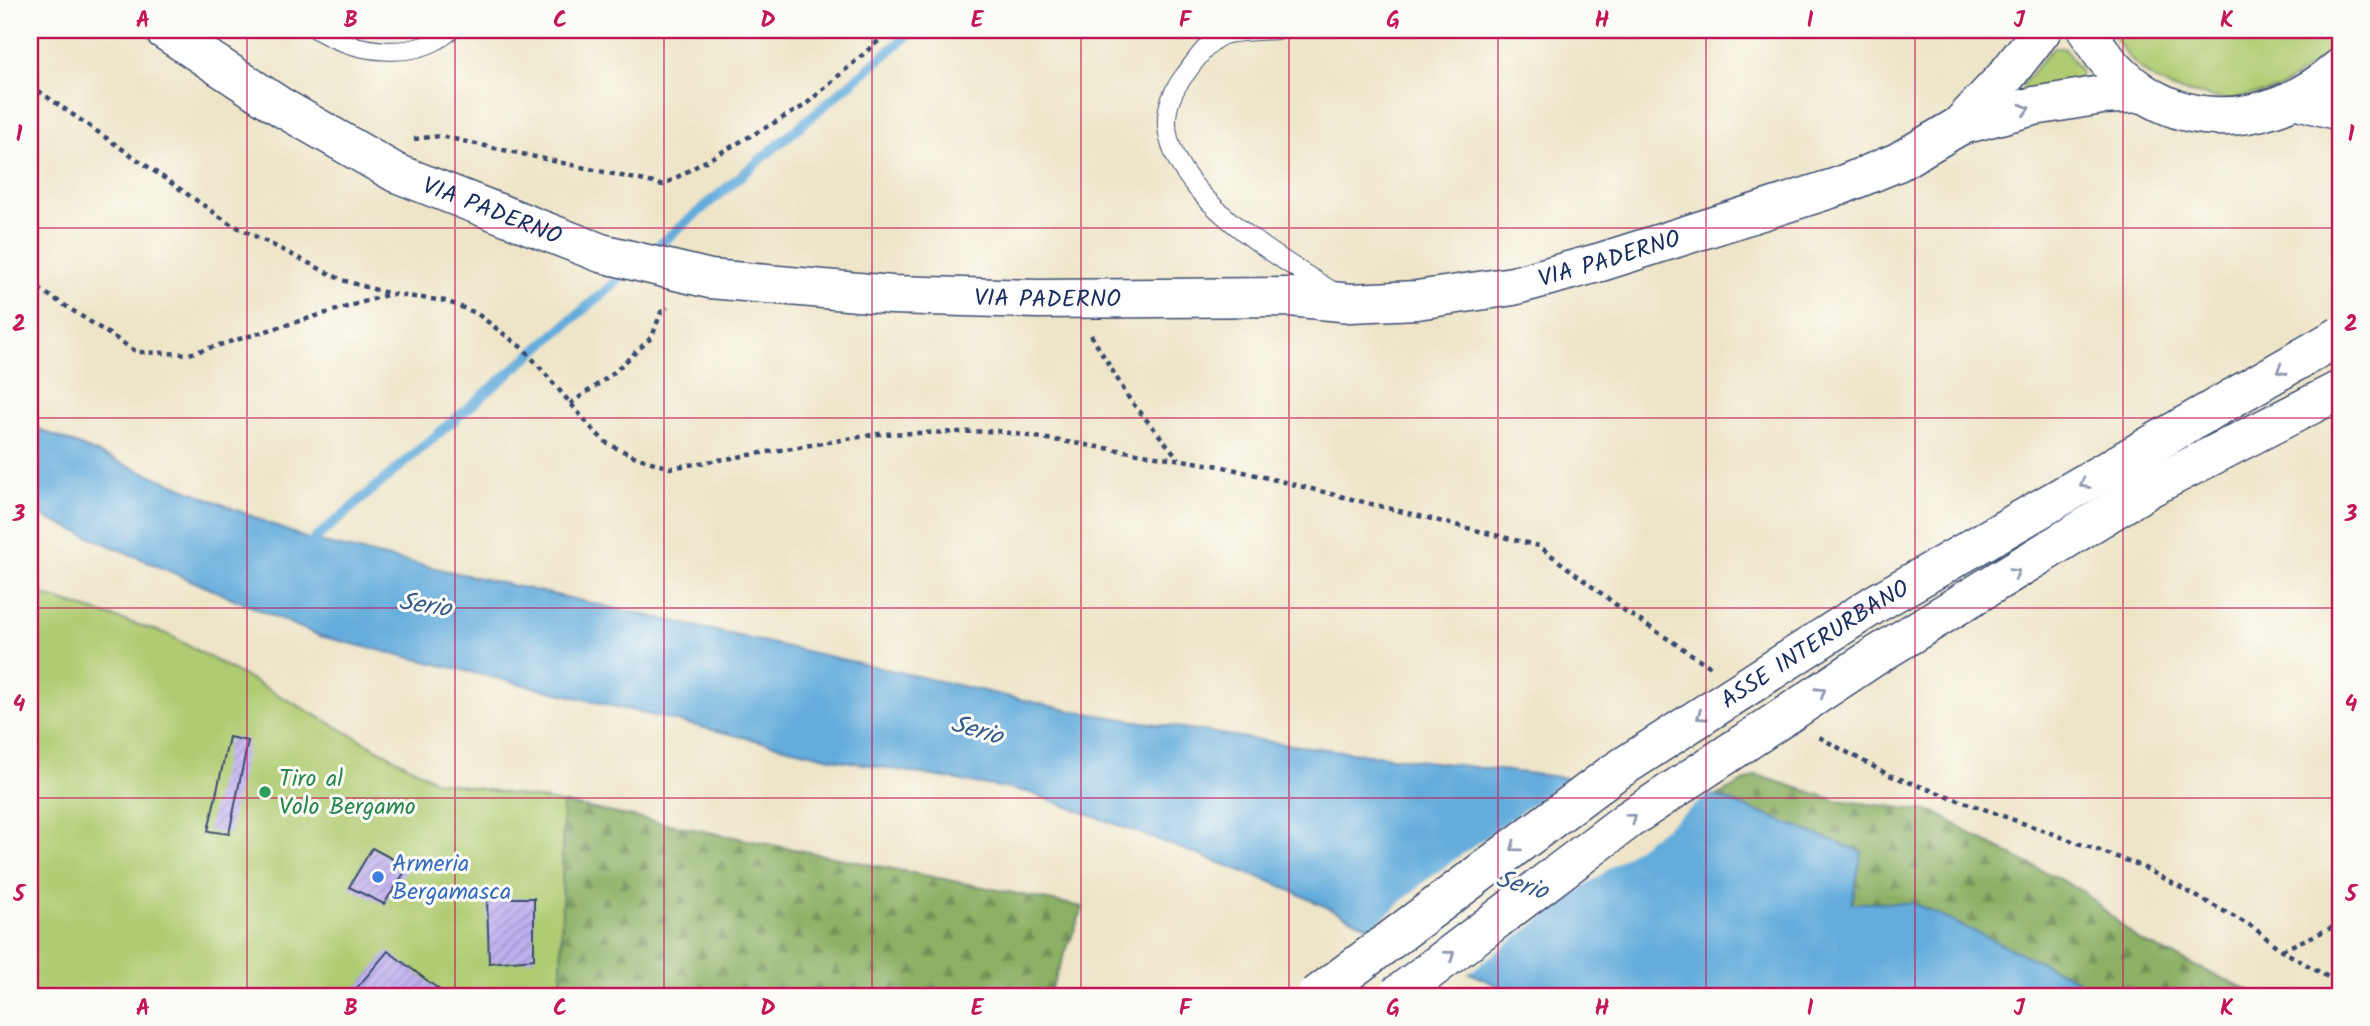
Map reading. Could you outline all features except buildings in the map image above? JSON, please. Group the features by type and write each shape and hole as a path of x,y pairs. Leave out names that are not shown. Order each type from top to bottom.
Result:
{"main road":[{"name":"VIA PADERNO","path":"164,30 281,107 396,173 601,253 710,279 892,295 1069,299 1290,297 1351,303 1418,300 1513,286 1601,262 1837,187 1898,162 1959,126 2034,106 2102,94 2143,93"},
{"name":"VIA PADERNO","path":"1959,126 2006,76 2042,30"},
{"name":"VIA PADERNO","path":"2087,30 2103,56 2143,93 2180,109 2219,117 2259,113 2298,100 2340,68"},
{"path":"2298,100 2340,111"},
{"name":"ASSE INTERURBANO","path":"1316,996 1612,774 1875,604 2340,336"},
{"name":"ASSE INTERURBANO","path":"1396,996 1628,820 1866,663 2151,487 2340,390"}],"lane":[{"path":"317,30 338,42 375,51 411,49 451,30"},
{"path":"1278,30 1220,36 1200,56 1170,96 1165,131 1194,187 1254,242 1351,303"}],"path":[{"path":"410,140 440,136 663,185 804,106 891,30"},
{"path":"30,85 229,223 342,280 391,294 446,300 476,313 525,350 562,397 608,444 670,468 878,434 983,432 1220,466 1539,546 1619,607 1721,674"},
{"path":"30,283 136,352 189,354 391,294"},
{"path":"1069,299 1130,400 1179,460"},
{"path":"570,404 611,375 652,337 661,312 677,304"},
{"path":"1812,733 1889,775 2139,865 2253,927 2281,950 2340,984"},
{"path":"2281,950 2340,924"}],"green space":[{"path":"2109,30 2340,30 2340,37 2324,58 2279,89 2226,100 2172,89 2149,76 2130,59"},
{"path":"2053,47 2065,49 2081,72 2077,83 2027,93 2022,85"},
{"name":"Tiro al Volo Bergamo","path":"30,591 167,634 436,781 563,803 561,996 30,996"},
{"path":"1757,775 1835,800 1935,812 1978,838 2083,891 2138,940 2262,996 2098,996 2074,978 1913,903 1851,903 1862,852 1716,796"},
{"path":"563,803 1083,908 1048,996 561,996"}],"water":[{"name":"Serio","path":"30,422 41,430 310,540 1073,711 1284,744 1716,796 1862,852 1852,903 1913,903 2074,978 2098,996 1520,996 1272,882 1028,792 839,760 320,636 30,511"}],"pier":[{"path":"1572,775 1713,792 1466,975 1368,931 1425,881"}],"waterway":[{"path":"646,256 914,30"},
{"path":"303,549 631,269"}],"place":[{"name":"Tiro al Volo Bergamo","path":"265,792"},
{"name":"Armeria Bergamasca","path":"378,877"}]}
